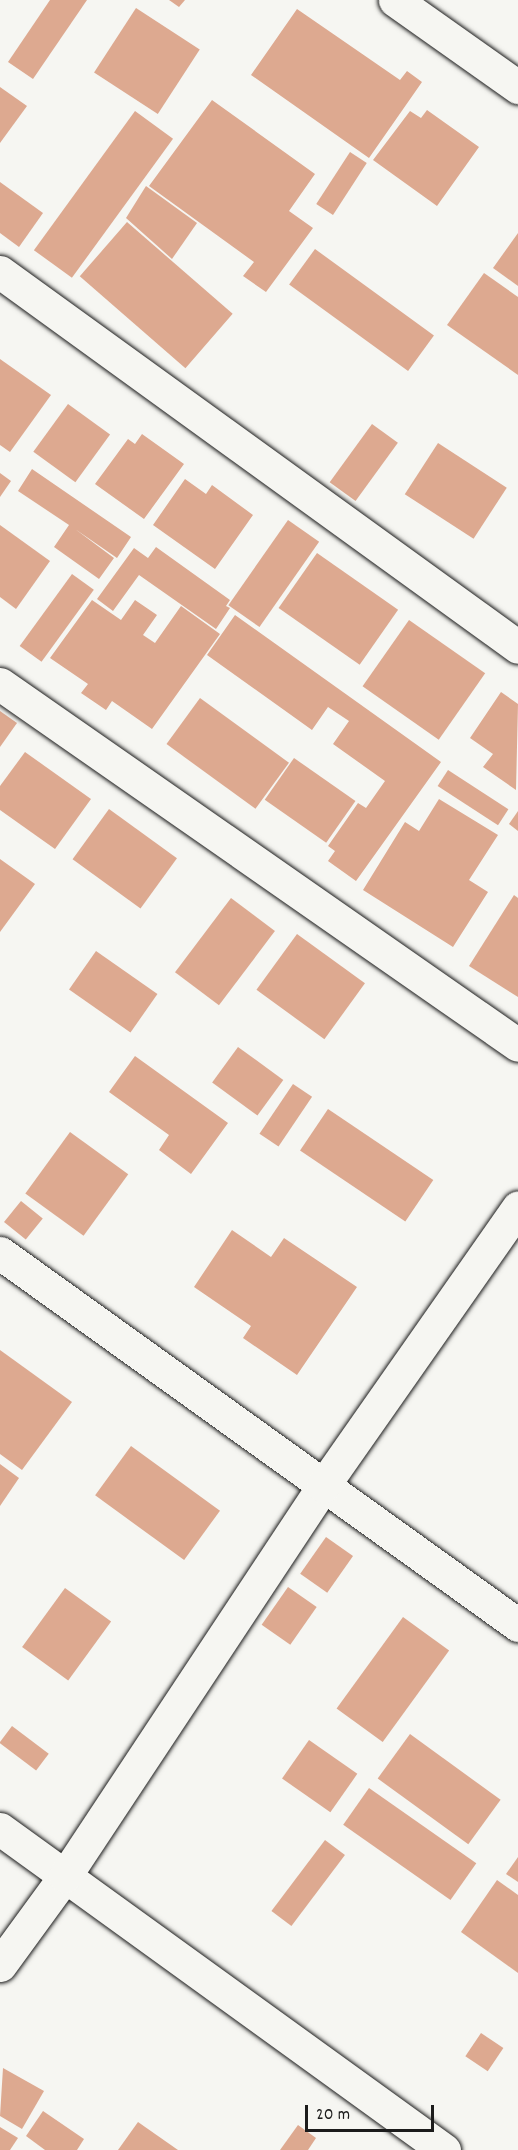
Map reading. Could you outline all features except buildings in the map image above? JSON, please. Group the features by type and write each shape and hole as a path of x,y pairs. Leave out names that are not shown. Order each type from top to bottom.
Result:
{"street":[{"path":"395,0 518,87"},
{"path":"0,272 518,647"},
{"path":"0,684 518,1045"},
{"path":"0,1965 65,1876 324,1486 518,1208"},
{"path":"0,1253 518,1625"},
{"path":"0,1829 444,2150"}]}
